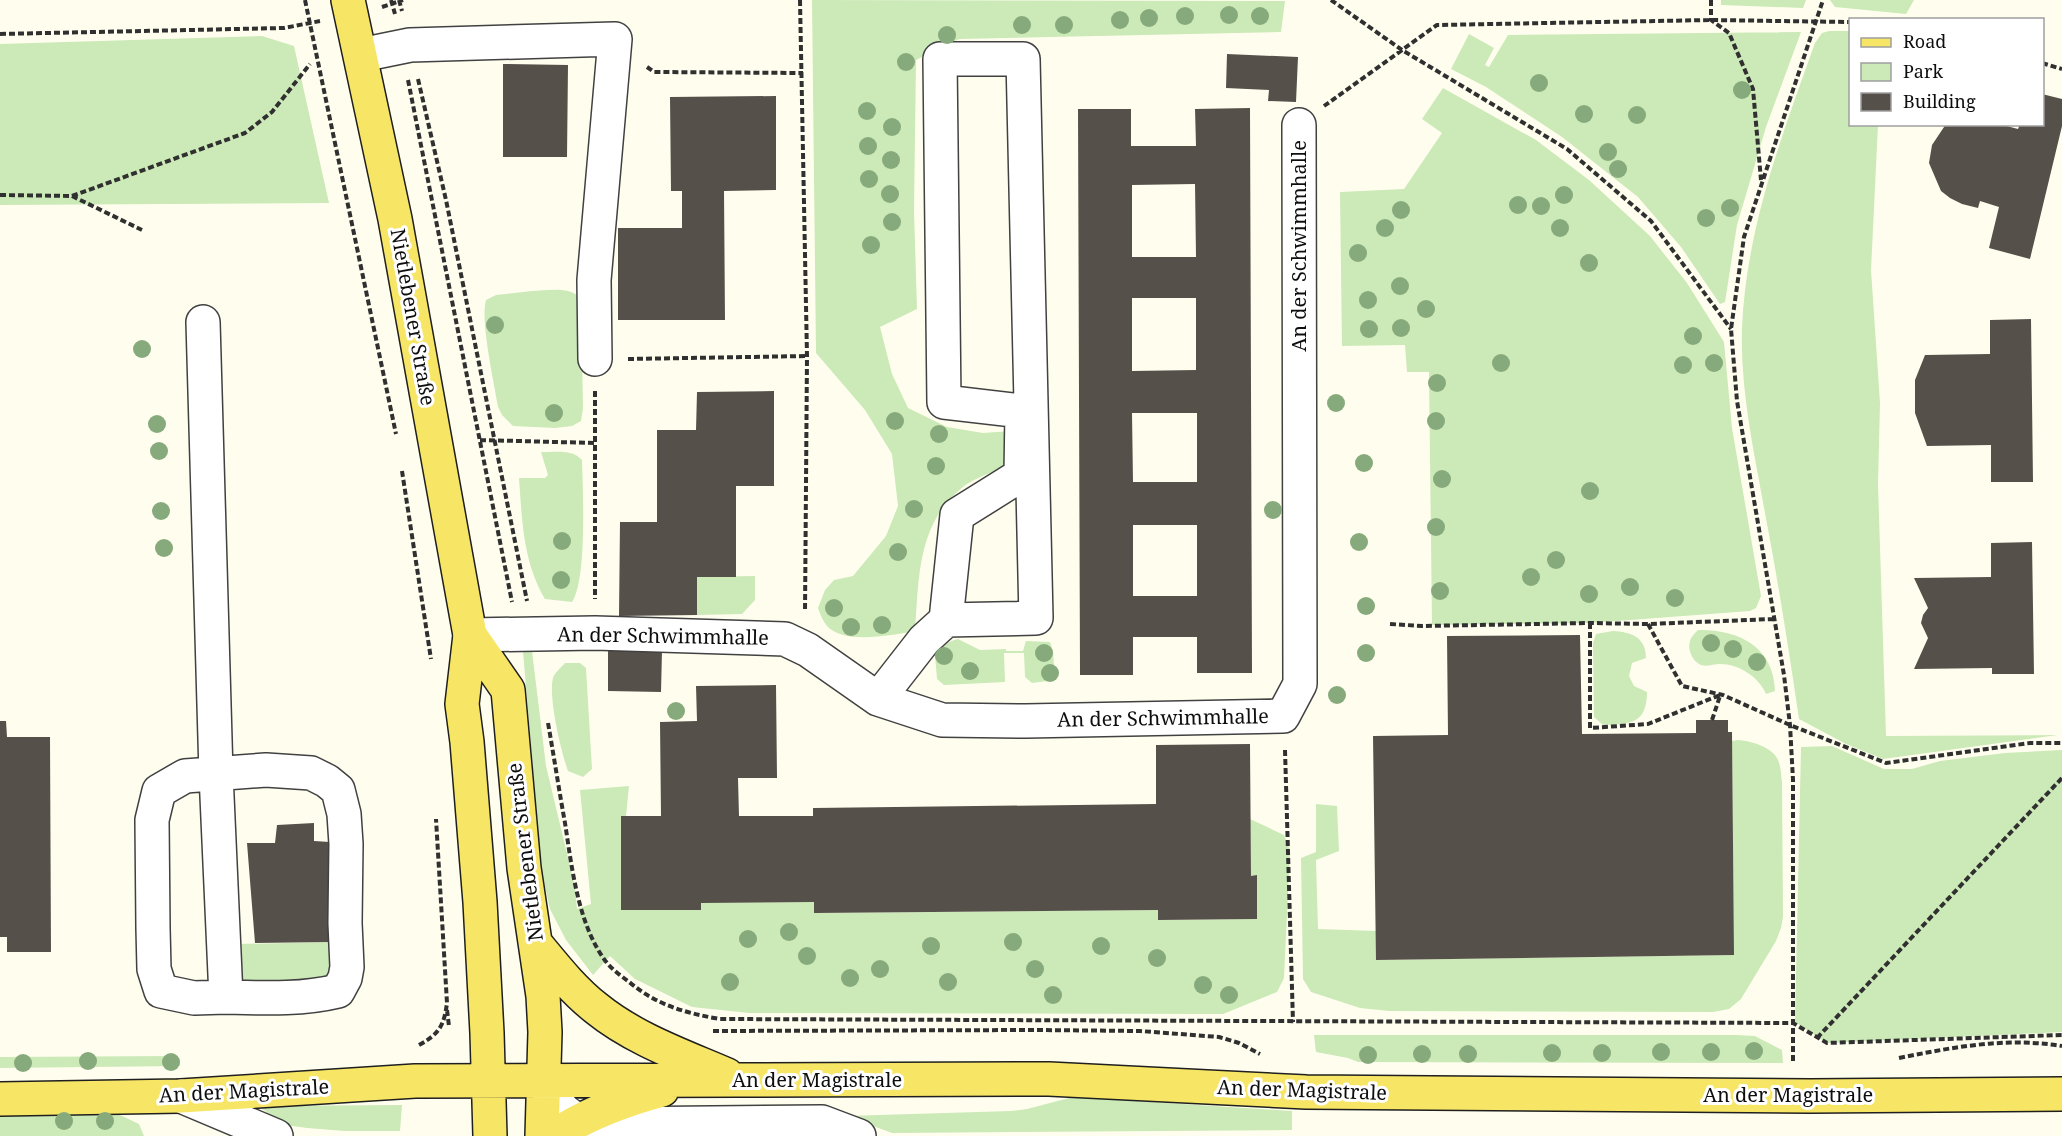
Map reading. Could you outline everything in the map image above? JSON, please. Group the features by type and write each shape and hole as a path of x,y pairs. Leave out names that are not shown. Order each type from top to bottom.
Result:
{"main road":[{"name":"Nietlebener Straße","path":"348,0 395,219 470,635 462,704 480,902 489,1082"},
{"name":"Nietlebener Straße","path":"470,635 508,690 524,868 543,996 543,1081"},
{"path":"536,944 575,989 612,1019 645,1039 738,1080"},
{"name":"An der Magistrale","path":"0,1099 181,1096 415,1081 1049,1079 1329,1093 1810,1096 2062,1094"},
{"path":"567,1128 648,1093 698,1080"},
{"path":"542,1136 543,1081"},
{"path":"489,1082 490,1136"}],"street":[{"path":"361,56 406,46 615,39 594,280 595,359"},
{"path":"879,699 924,640 946,620 1036,618 1023,59 940,59 944,402 1022,411 1021,475 957,515 946,620"},
{"name":"An der Schwimmhalle","path":"470,635 595,633 785,639 808,650 879,699 942,720 1026,721 1283,716 1300,684 1299,125"},
{"path":"202,322 216,774 226,997"},
{"path":"266,770 311,774 327,781 338,790 342,801 346,844 347,967 345,978 338,991 321,995 281,998 226,997 194,999 161,991 154,969 152,820 159,791 185,776 266,770"},
{"path":"543,1081 550,1096 556,1102 567,1128 611,1124 822,1122 858,1136"},
{"path":"181,1096 276,1136"}],"path":[{"path":"305,0 398,442"},
{"path":"526,634 480,440 406,46 400,0 392,2 406,46 446,200 495,440 526,634"},
{"path":"785,639 800,624 806,610 807,356 800,0"},
{"path":"1331,0 1402,50 1566,149 1651,221 1731,329"},
{"path":"1711,0 1712,20 1729,33 1753,89 1761,183"},
{"path":"1794,1067 1790,725 1737,401 1731,329 1744,237 1823,0"},
{"path":"1299,125 1437,25 1712,20 1849,22"},
{"path":"0,34 284,28 310,23"},
{"path":"615,39 654,72 803,73"},
{"path":"2044,63 2062,69"},
{"path":"0,195 72,196 245,133 272,112 310,64"},
{"path":"72,196 142,230"},
{"path":"595,633 595,359 807,356"},
{"path":"480,440 594,443"},
{"path":"402,465 431,663"},
{"path":"1390,624 1422,626 1648,624 1774,619"},
{"path":"1590,623 1590,728 1648,724 1720,695"},
{"path":"1648,624 1682,686 1720,695 1886,763 2031,743 2062,743"},
{"path":"1712,720 1720,695"},
{"path":"547,715 575,887 586,924 607,963 641,992 664,1005 688,1014 720,1019 1793,1023 1827,1043 2062,1035"},
{"path":"1283,716 1293,1022"},
{"path":"1817,1038 2062,778"},
{"path":"434,1036 445,1018 447,1003 435,813"},
{"path":"708,1031 1140,1031 1219,1037 1239,1043 1269,1059"},
{"path":"1897,1059 1976,1044 2062,1046"}],"green space":[{"path":"812,0 1285,1 1281,32 959,39 916,60 914,211 917,309 880,327 892,374 908,408 947,427 983,433 1012,431 1013,462 967,484 948,501 937,517 923,553 915,631 882,636 856,637 835,632 827,626 818,608 825,590 834,580 853,576 886,536 898,506 892,454 865,410 816,353"},
{"path":"1721,0 1806,0 1803,8 1721,5"},
{"path":"1830,0 1914,0 1906,14 1835,7"},
{"path":"1849,31 1849,126 1878,126 1871,270 1880,403 1878,484 1886,736 2058,735 1883,759 1846,744 1799,719 1749,421 1743,374 1742,328 1750,255 1758,219 1790,112 1815,43 1822,33"},
{"path":"1801,32 1766,127 1737,225 1725,302 1720,304 1681,247 1638,197 1562,137 1486,87 1451,69 1469,34 1494,48 1485,65 1489,67 1508,35"},
{"path":"262,36 294,46 329,203 0,205 0,44"},
{"path":"1443,88 1536,140 1589,180 1650,236 1687,283 1724,342 1732,428 1761,596 1756,608 1750,611 1590,623 1432,625 1429,372 1407,372 1405,345 1342,346 1340,192 1404,189 1442,133 1422,119"},
{"path":"532,291 572,292 581,300 583,408 581,421 572,426 555,428 513,426 502,415 498,407 486,336 486,300 496,295"},
{"path":"541,452 569,453 582,460 582,556 577,591 572,602 545,599 528,556 519,478 545,478 548,475"},
{"path":"755,576 755,600 742,614 697,615 697,577"},
{"path":"1698,630 1726,633 1751,643 1768,662 1773,675 1775,691 1766,694 1759,682 1734,666 1720,664 1704,666 1695,661 1689,644"},
{"path":"1613,631 1631,634 1643,645 1646,658 1632,663 1629,676 1634,686 1647,692 1646,703 1644,711 1635,720 1629,723 1603,725 1594,717 1593,643 1596,634"},
{"path":"958,639 980,650 1006,649 1006,651 1023,651 1026,641 1050,642 1053,651 1055,680 1032,683 1025,677 1024,653 1004,653 1005,682 944,685 937,679 935,655 945,645"},
{"path":"532,651 546,766 575,887 577,909 591,904 580,790 629,786 626,816 621,817 622,910 700,910 701,903 814,902 815,913 1158,910 1158,920 1257,919 1257,876 1251,876 1250,819 1284,835 1290,850 1284,978 1277,992 1223,1014 749,1013 692,1007 635,979 610,956 593,975 566,940 550,909 545,887 523,652"},
{"path":"565,663 580,663 586,668 592,769 583,777 568,771 554,711 553,678"},
{"path":"1738,740 1765,747 1774,754 1779,764 1782,782 1783,917 1776,941 1741,999 1729,1009 1713,1012 1389,1011 1360,1008 1311,992 1303,979 1301,858 1316,852 1316,804 1337,806 1339,851 1316,860 1318,929 1376,931 1377,960 1734,955 1732,741"},
{"path":"1832,746 1884,769 1912,769 1940,761 2005,753 2062,750 2062,1032 1827,1043 1795,1022 1801,747"},
{"path":"330,942 334,974 330,983 237,988 237,944"},
{"path":"1314,1035 1755,1036 1782,1050 1783,1063 1358,1062 1316,1052"},
{"path":"176,1056 179,1058 180,1066 0,1068 0,1057"},
{"path":"1073,1097 1292,1111 1292,1130 892,1133 846,1116 1011,1111"},
{"path":"402,1105 400,1131 345,1131 285,1125 258,1106"},
{"path":"0,1115 120,1115 139,1124 144,1136 0,1136"}],"building":[{"path":"1227,54 1298,57 1296,102 1268,101 1269,90 1226,88"},
{"path":"503,64 568,65 567,157 503,157"},
{"path":"2044,94 2062,99 2062,126 2030,259 1989,248 1999,207 1980,201 1978,208 1950,198 1941,191 1929,163 1932,145 1945,126 2007,126 2018,129 2019,126 2044,126"},
{"path":"776,96 776,190 724,191 725,320 618,320 618,228 682,228 682,191 671,191 670,97"},
{"path":"1250,108 1252,673 1197,673 1197,637 1133,637 1133,675 1080,675 1078,109 1131,109 1131,146 1196,146 1195,109","holes":["1195,184 1196,257 1132,257 1132,185","1132,298 1196,298 1196,370 1132,371","1132,413 1197,413 1197,482 1133,482","1133,525 1197,525 1197,596 1133,596"]},
{"path":"2031,319 2033,482 1991,482 1991,445 1927,446 1915,413 1915,380 1925,355 1990,354 1990,320"},
{"path":"774,391 774,486 736,486 736,577 697,577 697,615 619,616 620,522 657,522 657,430 696,430 697,392"},
{"path":"2032,542 2034,674 1992,674 1992,668 1914,669 1928,638 1921,623 1928,608 1914,578 1991,577 1991,543"},
{"path":"1580,635 1582,734 1696,733 1696,720 1728,720 1728,732 1732,732 1734,955 1376,960 1373,736 1448,735 1447,636"},
{"path":"608,650 662,651 661,692 608,691"},
{"path":"776,685 777,778 738,778 739,816 813,816 813,808 1156,804 1156,745 1250,744 1251,876 1257,875 1257,919 1158,920 1158,910 814,913 814,902 701,903 701,910 621,910 621,816 661,816 660,722 697,721 696,686"},
{"path":"0,721 6,721 7,737 50,737 51,952 7,952 7,937 0,937"},
{"path":"314,823 314,841 330,842 330,942 255,943 247,843 275,843 277,825"}]}
